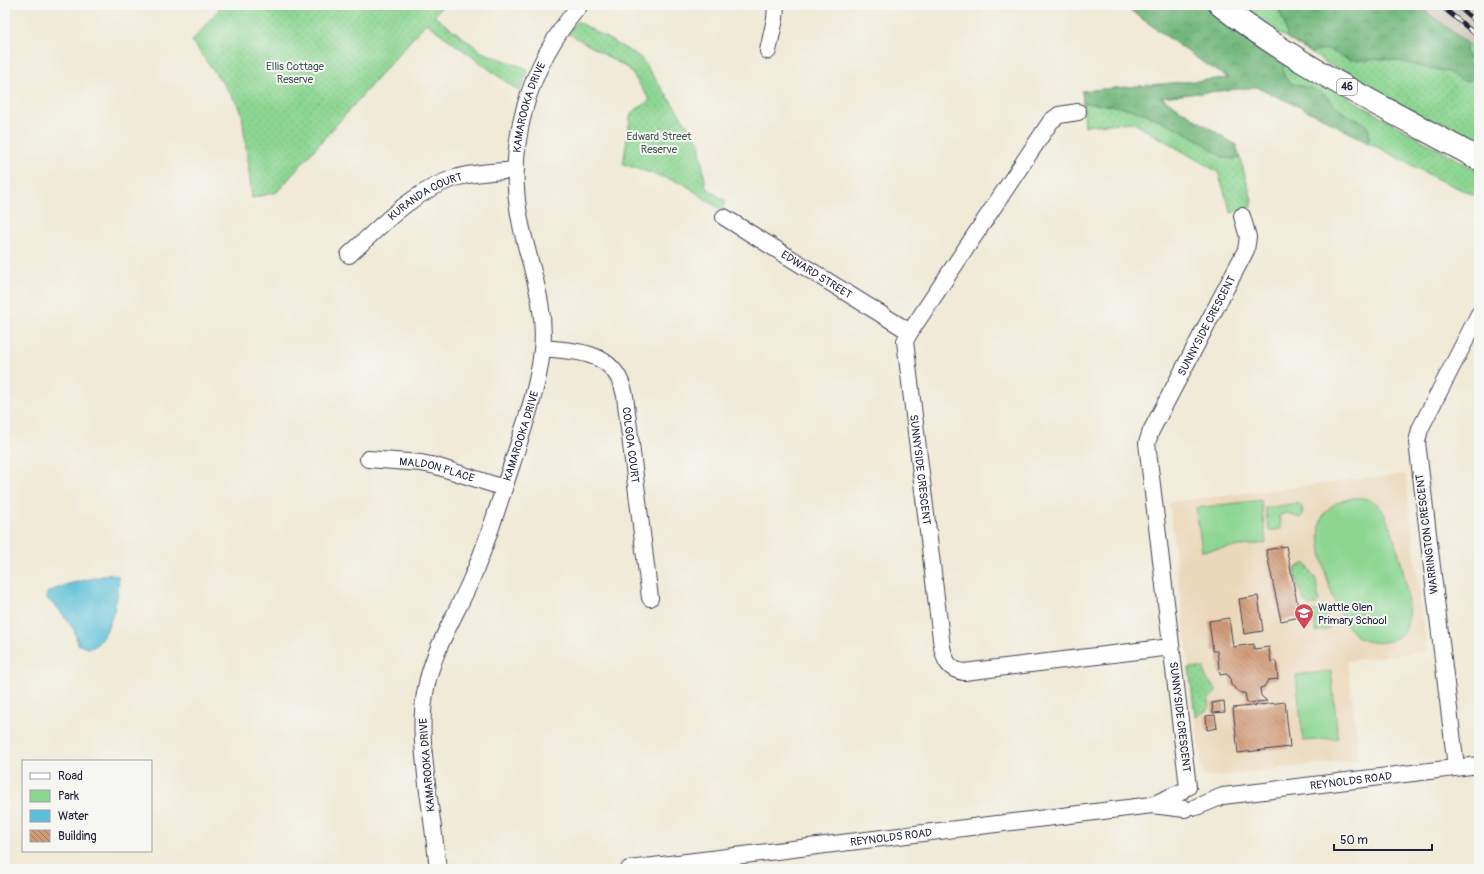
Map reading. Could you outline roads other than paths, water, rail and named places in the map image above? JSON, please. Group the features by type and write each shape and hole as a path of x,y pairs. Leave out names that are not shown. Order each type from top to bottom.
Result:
{"main road":[{"name":"46","path":"1220,5 1259,33 1301,60 1479,159"}],"street":[{"name":"KAMAROOKA DRIVE","path":"438,869 423,743 422,721 425,692 436,656 473,576 504,488 534,394 539,373 543,348 540,302 521,225 516,187 520,128 532,84 551,44 580,5"},
{"path":"768,51 775,19 776,5"},
{"name":"SUNNYSIDE CRESCENT","path":"1078,112 1056,116 1051,121 906,339 905,344 942,647 947,664 955,670 970,672 1171,647"},
{"name":"KURANDA COURT","path":"349,255 399,211 417,197 435,187 464,176 516,170"},
{"name":"SUNNYSIDE CRESCENT","path":"1191,808 1182,807 1178,800 1178,797 1188,790 1148,452 1148,439 1246,250 1248,236 1242,216"},
{"name":"EDWARD STREET","path":"724,217 910,332"},
{"name":"WARRINGTON CRESCENT","path":"1456,767 1417,442 1420,428 1479,314"},
{"name":"COLGOA COURT","path":"543,348 584,353 596,357 615,370 621,382 625,396 650,598"},
{"name":"MALDON PLACE","path":"368,459 429,464 504,488"},
{"name":"REYNOLDS ROAD","path":"1224,796 1479,765"},
{"path":"1152,805 1188,790 1224,796"},
{"path":"1152,805 1191,808 1224,796"},
{"name":"REYNOLDS ROAD","path":"629,869 1152,805"}],"water":[{"path":"111,574 118,576 119,583 112,617 102,638 96,645 90,648 84,647 78,644 74,630 57,607 48,600 46,596 48,592 68,584"}],"railway":[{"path":"1440,5 1479,37"},
{"path":"1456,5 1479,24"}],"place":[{"name":"Wattle Glen Primary School","path":"1304,630"}],"park label":[{"name":"Ellis Cottage Reserve","path":"295,72"},
{"name":"Edward Street Reserve","path":"659,142"}]}
